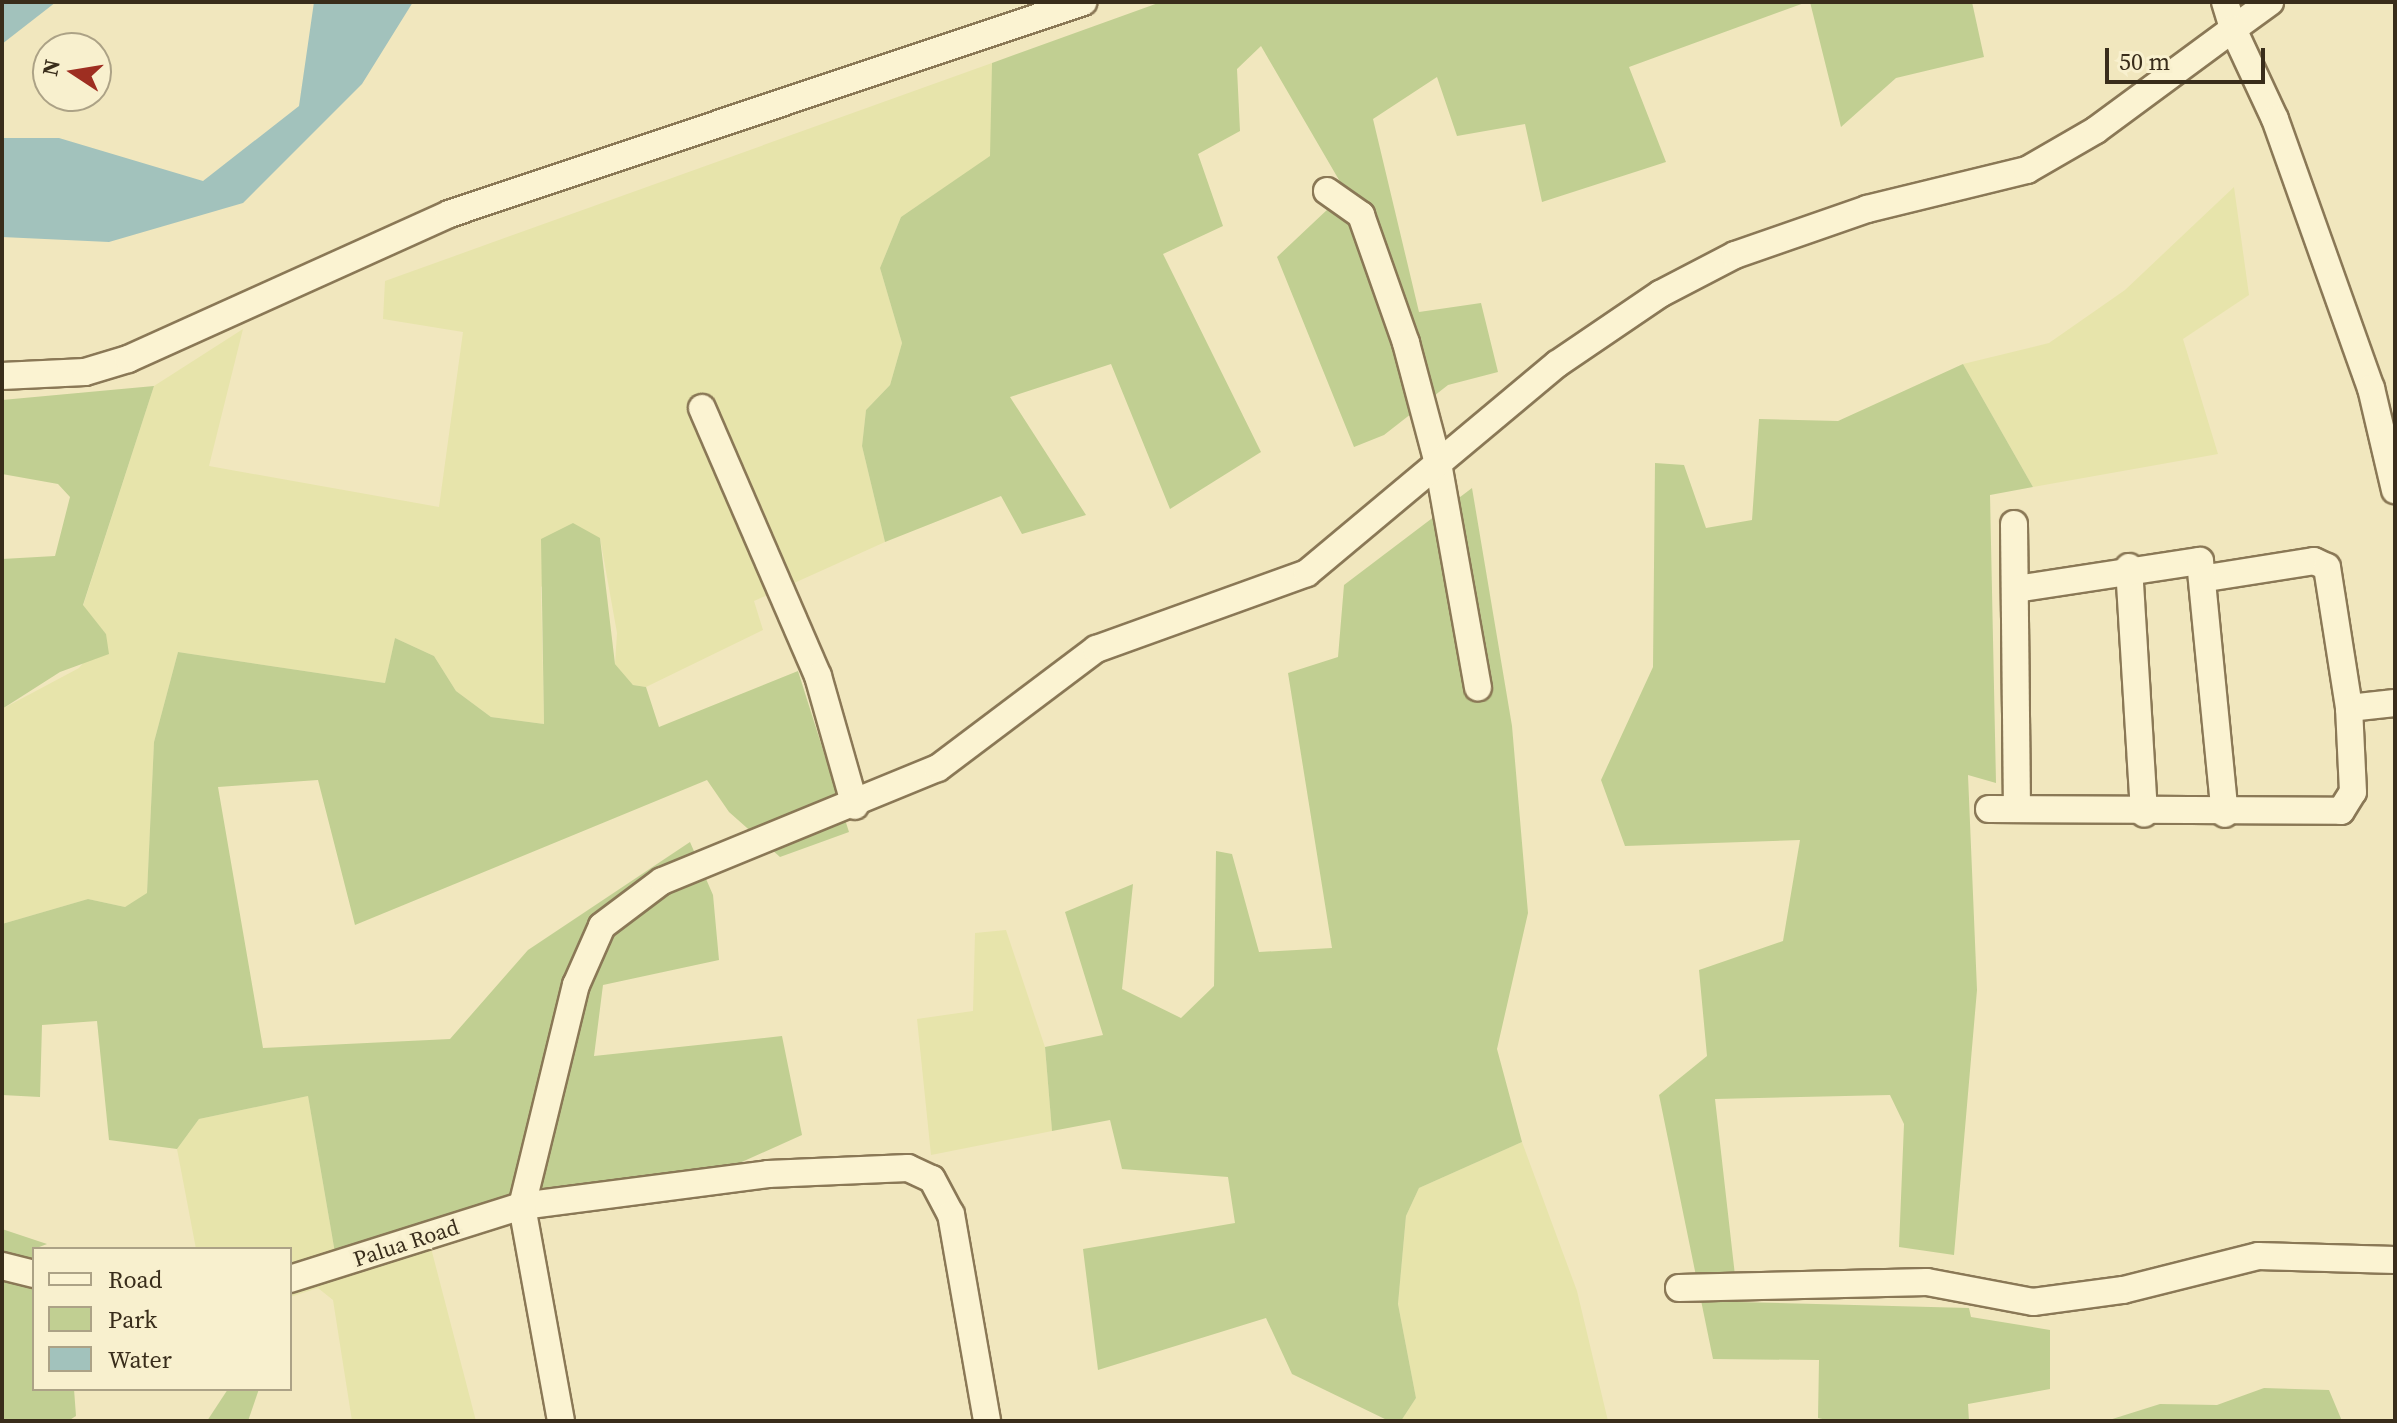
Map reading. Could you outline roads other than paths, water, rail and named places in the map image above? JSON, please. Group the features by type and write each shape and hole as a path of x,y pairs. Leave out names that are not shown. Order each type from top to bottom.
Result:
{"street":[{"path":"2,376 85,372 128,359 449,214 1083,2"},
{"path":"2225,2 2233,29 2275,119 2371,388 2395,490"},
{"path":"561,1421 522,1206 576,985 602,926 662,881 855,806 938,768 1096,649 1307,573 1557,364 1660,294 1735,255 1867,209 2027,170 2096,130 2270,2"},
{"path":"1327,191 1354,207 1372,238 1438,463 1478,687"},
{"path":"702,408 818,676 855,806"},
{"path":"2014,524 2017,808"},
{"path":"2016,589 2193,558 2207,578 2225,814"},
{"path":"1989,809 2144,814 2341,811 2353,792 2349,708 2327,567 2314,561 2207,578"},
{"path":"2129,567 2144,814"},
{"path":"2349,708 2395,703"},
{"name":"Palua Road","path":"292,1278 522,1206 768,1174 888,1166 922,1172 951,1214 987,1421"},
{"path":"1679,1288 1927,1282 2024,1303 2123,1290 2258,1256 2395,1260"},
{"path":"2,1266 32,1274"}],"water":[{"path":"2,2 56,2 2,44"},
{"path":"314,2 413,2 362,84 243,203 109,242 2,237 2,138 59,138 203,181 299,106"}]}
